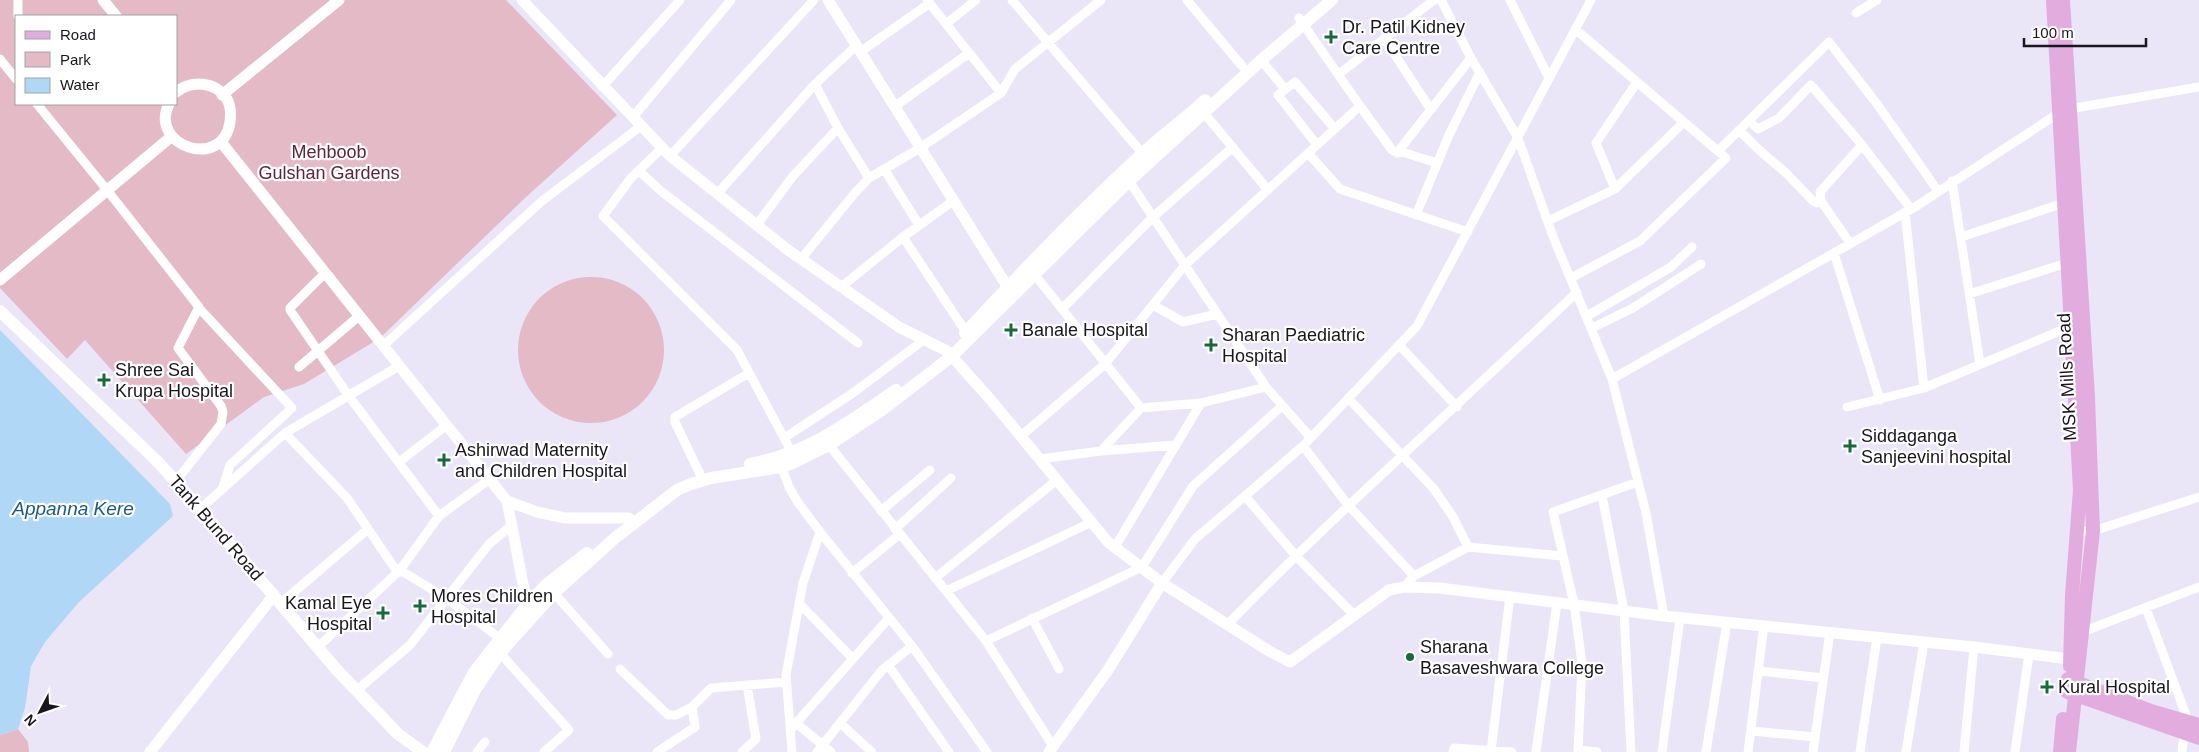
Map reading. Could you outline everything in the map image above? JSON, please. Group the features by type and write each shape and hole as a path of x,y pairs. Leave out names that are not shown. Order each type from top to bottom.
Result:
{"main road":[{"path":"444,752 475,690 500,653 554,593 615,538 677,490 711,478 812,455 882,410 949,354 1035,275 1129,181 1204,113 1245,69 1260,60 1321,0"},
{"path":"432,752 474,672 527,605 547,584 629,518 682,481 700,474 780,462 792,453 836,431 949,354 1007,286 1142,154 1301,21 1332,0"},
{"name":"MSK Mills Road","path":"2053,0 2064,111 2077,324 2093,531 2082,632 2075,660 2060,752"},
{"name":"MSK Mills Road","path":"2063,0 2064,111"},
{"name":"MSK Mills Road","path":"2069,202 2067,263 2077,324 2079,471 2072,595 2075,660"},
{"name":"Tank Bund Road","path":"0,311 176,481 356,691 398,734 423,752"},
{"path":"2071,687 2151,711 2191,727 2199,738"},
{"name":"MSK Mills Road","path":"2070,752 2071,687"}],"street":[{"path":"18,0 18,15"},
{"path":"103,0 115,15"},
{"path":"222,95 339,0"},
{"path":"522,0 666,152 756,226 800,259 899,327 925,339 949,354 1115,547 1162,583 1269,651 1290,662 1389,590 1404,587 1439,588 1680,618 1974,647 2075,660"},
{"path":"602,86 680,0"},
{"path":"632,117 731,0"},
{"path":"792,453 737,350 603,216 627,183 639,171 666,152 814,0"},
{"path":"828,0 1007,286"},
{"path":"946,24 976,0"},
{"path":"1012,0 1047,44 1142,154"},
{"path":"800,259 869,178 920,148 1001,93 1015,69 1101,0"},
{"path":"1187,0 1245,69"},
{"path":"1339,74 1434,0"},
{"path":"1441,0 1471,58 1518,138 1548,221 1612,379 1646,514 1664,616"},
{"path":"1510,0 1549,78"},
{"path":"829,445 986,641 1051,749 1108,670 1162,583 1196,539 1311,438 1417,326 1591,0"},
{"path":"1856,13 1877,0"},
{"path":"718,193 815,84 858,49 929,2 1001,93"},
{"path":"1301,21 1392,150 1437,164"},
{"path":"1571,278 1640,241 1726,158 1575,30"},
{"path":"1384,38 1431,110"},
{"path":"1718,151 1829,42 1877,104 1938,191"},
{"path":"894,107 969,53"},
{"path":"1397,153 1471,58"},
{"path":"0,59 15,78"},
{"path":"1260,60 1285,90"},
{"path":"1416,214 1480,72"},
{"path":"1317,145 1278,95 1295,82 1335,129"},
{"path":"1615,189 1596,144 1637,82"},
{"path":"168,105 166,110 166,122 172,136 183,146 195,150 209,148 221,142 229,130 232,113 227,99 216,88 200,84 183,87 178,91"},
{"path":"815,84 838,128 869,178"},
{"path":"1748,121 1758,129 1779,118 1811,85 1862,145 1908,211 1924,388"},
{"path":"1612,379 1908,211 2064,111 2199,87"},
{"path":"38,105 108,190 199,308 292,408 230,465 222,490"},
{"path":"1021,436 1106,364 1185,265 1360,106"},
{"path":"1204,113 1268,190"},
{"path":"1548,221 1615,189 1684,122"},
{"path":"383,346 542,201 641,126"},
{"path":"756,226 793,176 838,128"},
{"path":"1739,130 1786,173 1812,201 1817,203 1822,200"},
{"path":"0,280 172,136"},
{"path":"221,142 507,501 527,605"},
{"path":"1850,244 1822,200 1820,192 1862,145"},
{"path":"1062,309 1153,217 1233,148"},
{"path":"1308,154 1340,189 1468,232"},
{"path":"884,169 919,225"},
{"path":"639,171 669,198 858,342"},
{"path":"1129,181 1266,387 1311,438"},
{"path":"1952,182 1980,364"},
{"path":"841,287 903,237 953,201"},
{"path":"1960,236 2069,202"},
{"path":"903,237 966,332"},
{"path":"1587,316 1671,267 1692,247"},
{"path":"1834,253 1880,400"},
{"path":"1969,294 2067,263"},
{"path":"1592,328 1632,308 1701,264"},
{"path":"325,273 289,308 348,395 439,516"},
{"path":"1035,275 1141,408"},
{"path":"1227,624 1295,554 1457,407 1577,292"},
{"path":"1152,305 1183,322 1217,314"},
{"path":"176,481 221,424 223,412 222,406 178,348 199,308"},
{"path":"299,368 359,316"},
{"path":"1847,407 1924,388 2077,324"},
{"path":"784,438 853,393 925,339"},
{"path":"1399,345 1457,407"},
{"path":"200,509 285,433 399,366"},
{"path":"700,474 675,422 675,417 749,372"},
{"path":"1101,451 1141,408 1202,403 1266,387"},
{"path":"1348,398 1434,489 1468,547"},
{"path":"1115,547 1202,403"},
{"path":"986,641 1142,568 1193,486 1282,406"},
{"path":"399,462 447,425"},
{"path":"285,433 347,498 399,572 446,598 501,639"},
{"path":"1040,459 1101,451 1175,445"},
{"path":"1302,446 1348,505 1414,576"},
{"path":"780,462 797,501 852,573 912,646 987,752"},
{"path":"881,511 930,470"},
{"path":"852,573 898,531 951,478"},
{"path":"318,647 399,572 439,516 490,479"},
{"path":"935,578 1058,480"},
{"path":"1597,752 1578,751 1582,663 1574,604 1553,512 1638,482"},
{"path":"1602,495 1624,611 1631,752"},
{"path":"1245,496 1295,554 1354,614"},
{"path":"2077,532 2093,531 2199,497"},
{"path":"507,501 537,512 565,518 629,518"},
{"path":"946,591 1092,522"},
{"path":"356,691 410,645 489,544 511,526"},
{"path":"150,752 278,599 368,529"},
{"path":"792,752 793,726 786,675 803,583 820,532"},
{"path":"1404,587 1414,576 1468,547 1562,556"},
{"path":"2082,632 2199,587"},
{"path":"554,593 608,654"},
{"path":"1497,751 1510,596"},
{"path":"1536,752 1557,602"},
{"path":"799,603 853,659"},
{"path":"2146,608 2191,727 2182,752"},
{"path":"793,726 890,618"},
{"path":"1032,618 1059,669"},
{"path":"1662,752 1680,618"},
{"path":"1706,752 1727,622"},
{"path":"1748,752 1764,626"},
{"path":"1813,752 1830,632"},
{"path":"1860,752 1877,637"},
{"path":"1906,752 1924,642"},
{"path":"820,748 882,670 912,646"},
{"path":"1964,752 1974,647"},
{"path":"500,653 569,730 544,752"},
{"path":"2015,752 2028,654"},
{"path":"888,665 945,751"},
{"path":"620,669 668,715 676,715 692,707 711,688 786,682"},
{"path":"1759,671 1823,678"},
{"path":"742,752 756,739 747,685"},
{"path":"657,752 695,727 692,707"},
{"path":"840,723 872,752"},
{"path":"793,726 820,748 830,752"},
{"path":"1752,731 1815,737"},
{"path":"477,752 484,742"},
{"path":"1453,752 1454,748 1512,752"}],"green space":[{"name":"Mehboob Gulshan Gardens","path":"0,0 506,0 617,115 526,197 380,338 304,384 264,397 186,454 85,340 67,359 0,288"},
{"path":"591,277 619,283 642,299 658,322 664,350 658,378 642,401 619,417 591,423 563,417 540,401 524,378 518,350 524,322 540,299 563,283"},
{"path":"18,729 28,742 29,752 0,752 0,735"}],"water":[{"name":"Appanna Kere","path":"0,330 170,504 173,516 79,602 45,642 31,666 25,708 18,729 0,735"}],"place":[{"name":"Dr. Patil Kidney Care Centre","path":"1331,37"},
{"name":"Banale Hospital","path":"1011,330"},
{"name":"Sharan Paediatric Hospital","path":"1211,345"},
{"name":"Shree Sai Krupa Hospital","path":"104,380"},
{"name":"Siddaganga Sanjeevini hospital","path":"1850,446"},
{"name":"Ashirwad Maternity and Children Hospital","path":"444,460"},
{"name":"Mores Children Hospital","path":"420,606"},
{"name":"Kamal Eye Hospital","path":"383,613"},
{"name":"Sharana Basaveshwara College","path":"1410,657"},
{"name":"Kural Hospital","path":"2047,687"}]}
